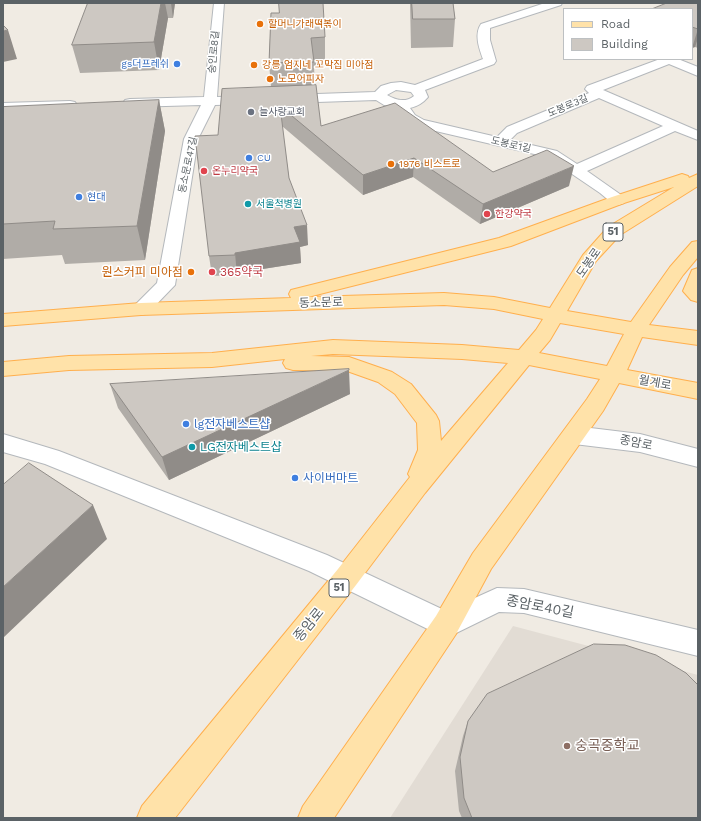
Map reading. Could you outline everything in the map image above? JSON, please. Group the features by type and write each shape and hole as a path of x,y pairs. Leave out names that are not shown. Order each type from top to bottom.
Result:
{"main road":[{"path":"247,305 308,292 505,242 618,200 698,174"},
{"name":"도봉로","path":"524,357 542,335 572,290 589,259 614,231 698,179"},
{"path":"315,818 446,625 482,561 595,405 613,376 636,329 676,271 698,246"},
{"path":"698,274 692,291 698,296"},
{"name":"동소문로","path":"3,320 141,309 444,299 494,303 636,329"},
{"path":"636,329 698,338"},
{"path":"212,360 333,347 462,352 524,357 613,376"},
{"name":"종암로","path":"154,818 347,577 416,486 524,357"},
{"path":"3,369 69,363 212,360 349,364 385,377 403,390 428,421 430,450 416,486"},
{"name":"월계로","path":"613,376 698,391"}],"street":[{"name":"숭인로8길","path":"210,101 219,3"},
{"path":"416,90 490,61 484,42 483,33 485,26 538,5 557,8"},
{"name":"도봉로3길","path":"599,93 592,89 665,60"},
{"name":"도봉로3길","path":"670,60 698,72"},
{"path":"114,104 379,96 385,101 402,104 417,101 421,97 420,93 409,87 391,87 384,89 379,96"},
{"path":"599,93 698,136"},
{"name":"도봉로3길","path":"500,142 512,130 599,93"},
{"name":"동소문로47길","path":"141,309 166,286 191,139 210,101"},
{"path":"3,107 83,104"},
{"name":"도봉로1길","path":"402,104 409,118 419,123 552,154 618,200"},
{"path":"576,170 675,126"},
{"name":"종암로","path":"574,435 640,443 698,458"},
{"path":"3,443 51,457 318,563 446,625"},
{"name":"종암로40길","path":"446,625 498,600 504,600 524,602 698,642"}],"shaded area":[{"name":"숭곡중학교","path":"513,626 698,675 698,818 390,818"}],"building":[{"path":"88,3 161,3 154,42 72,45"},
{"path":"279,3 323,3 325,37 311,38 314,62 269,63 271,13 279,13"},
{"path":"412,3 453,3 455,19 413,19"},
{"path":"667,3 698,3 698,29 693,27 693,8 654,8"},
{"path":"3,25 8,30 3,31"},
{"path":"316,85 321,126 395,103 493,172 547,150 574,166 483,204 414,158 363,175 280,106 289,178 307,225 294,227 300,242 235,253 235,255 209,256 195,136 218,135 222,89"},
{"name":"현대","path":"159,100 137,226 53,229 55,221 3,224 3,107"},
{"path":"349,369 162,457 110,384"},
{"path":"29,463 93,505 3,587 3,485"},
{"name":"숭곡중학교","path":"594,644 625,645 656,655 686,673 698,685 698,818 472,818 464,798 460,757 468,721 487,694"}],"place":[{"name":"할머니가래떡볶이","path":"260,24"},
{"name":"gs더프레쉬","path":"177,64"},
{"name":"강릉 엄지네 꼬막집 미아점","path":"254,65"},
{"name":"노모어피자","path":"270,79"},
{"name":"늘사랑교회","path":"251,112"},
{"name":"CU","path":"249,158"},
{"name":"1976 비스트로","path":"391,164"},
{"name":"온누리약국","path":"204,171"},
{"name":"현대","path":"79,197"},
{"name":"서울척병원","path":"248,204"},
{"name":"한강약국","path":"487,214"},
{"name":"원스커피 미아점","path":"191,272"},
{"name":"365약국","path":"212,272"},
{"name":"lg전자베스트샵","path":"186,424"},
{"name":"LG전자베스트샵","path":"192,447"},
{"name":"사이버마트","path":"295,478"},
{"name":"숭곡중학교","path":"567,746"}]}
